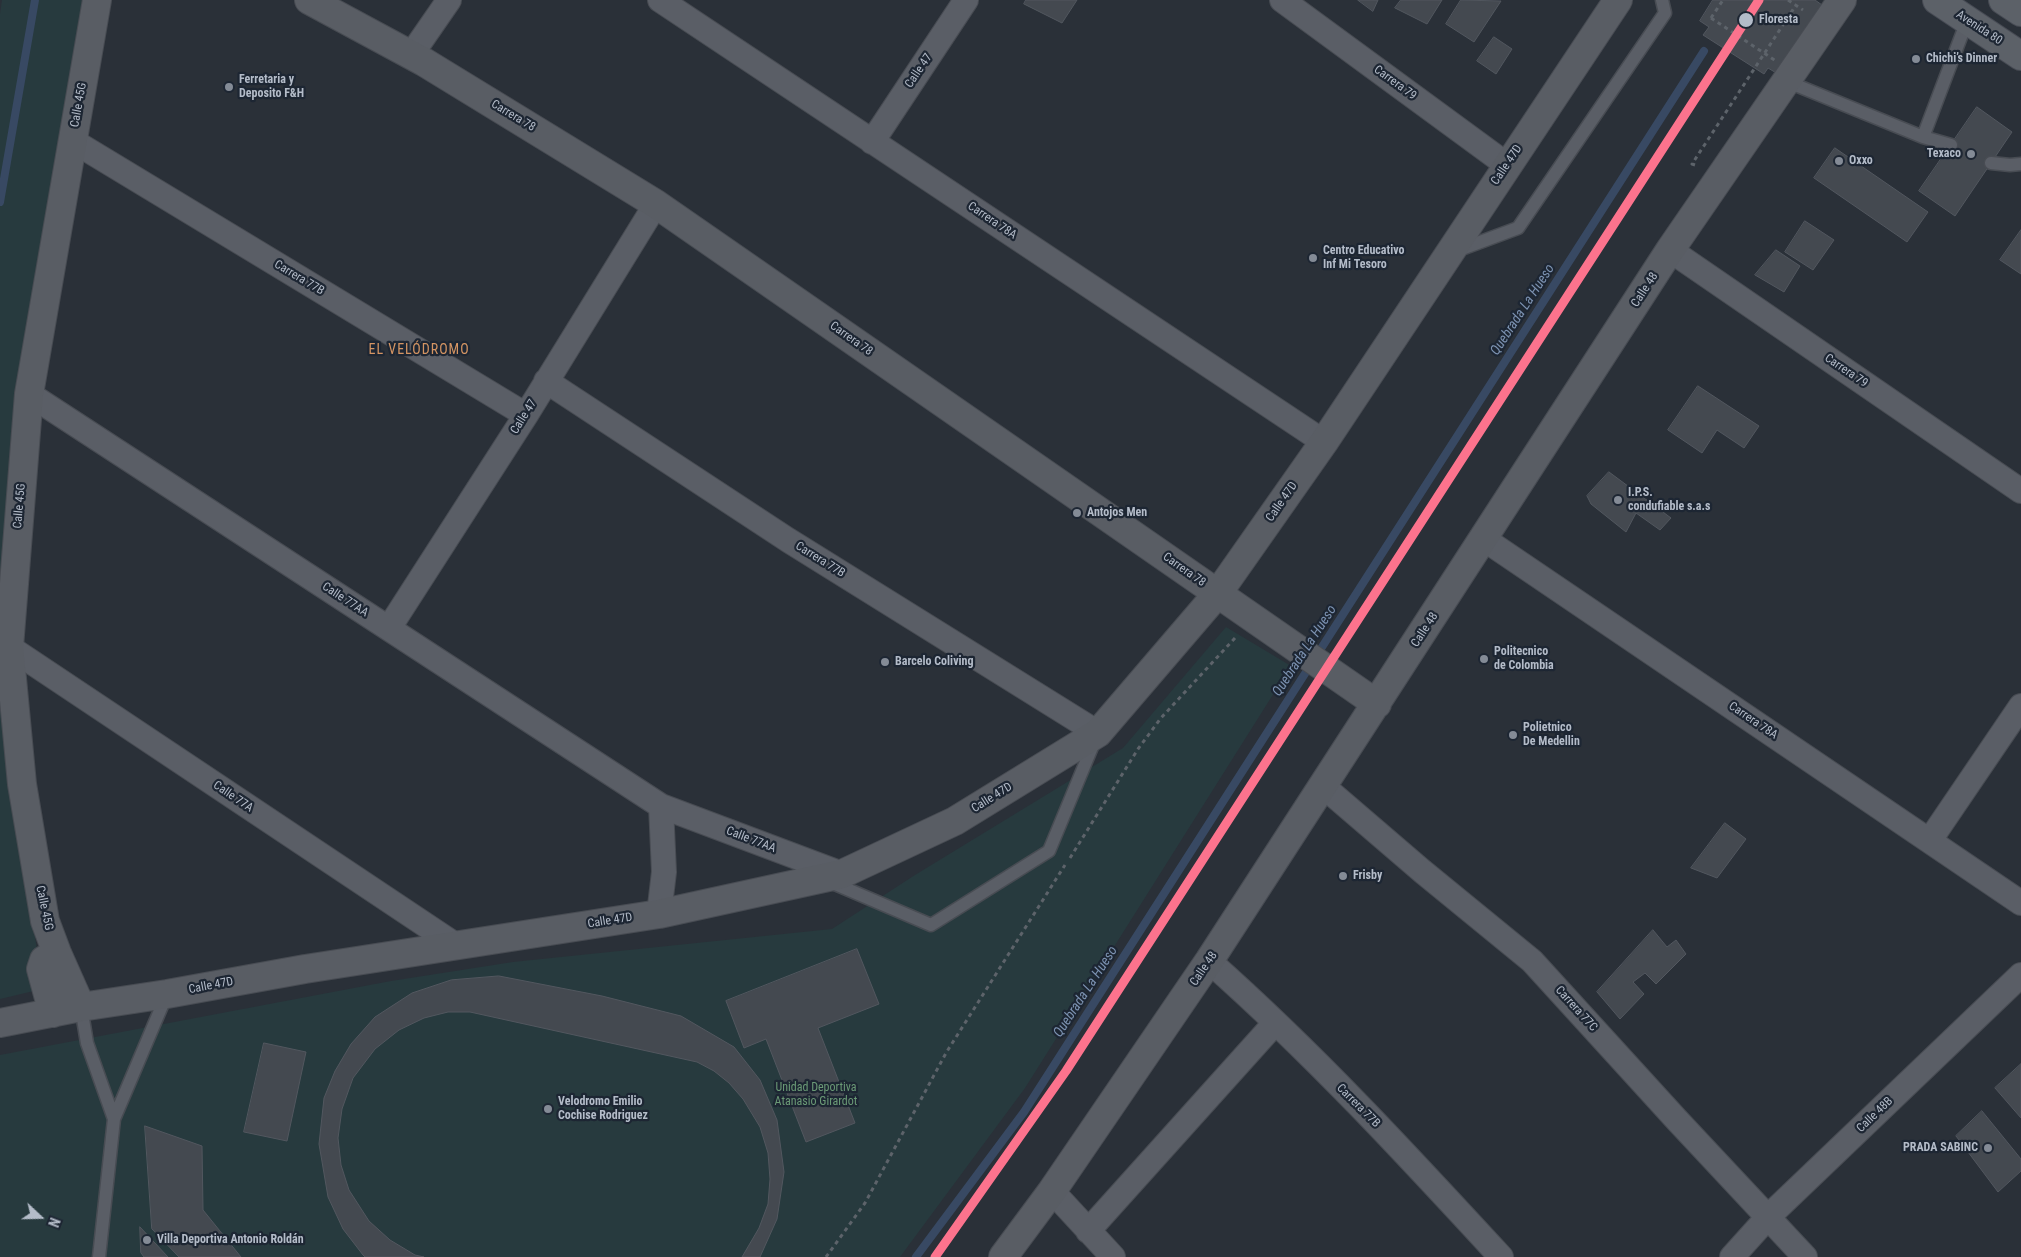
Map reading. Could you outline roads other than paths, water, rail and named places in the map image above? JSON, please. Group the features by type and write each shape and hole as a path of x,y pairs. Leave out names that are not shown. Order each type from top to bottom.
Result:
{"main road":[{"name":"Calle 45G","path":"81,1007 56,953 45,921 22,784 9,648 29,394 97,0"},
{"name":"Carrera 78","path":"309,0 411,55 656,204 1377,704"},
{"name":"Calle 47D","path":"0,1023 81,1007 167,994 305,969 658,914 832,876 956,821 1098,733 1218,593 1324,442 1618,0"},
{"name":"Calle 48","path":"1004,1257 1052,1191 1209,962 1670,250 1780,73 1842,0"},
{"name":"Avenida 80","path":"1937,0 2021,56"},
{"path":"2003,0 2021,12"},
{"path":"48,1014 41,969 44,960 56,953"}],"street":[{"path":"411,55 449,0"},
{"name":"Carrera 78A","path":"660,0 1324,442"},
{"name":"Calle 47","path":"872,142 966,0"},
{"name":"Carrera 79","path":"1282,0 1507,165"},
{"name":"Carrera 77B","path":"73,140 526,415"},
{"name":"Calle 47","path":"389,628 526,415 656,204"},
{"name":"Carrera 79","path":"1670,250 2021,491"},
{"name":"Carrera 77B","path":"546,381 788,540 1098,733"},
{"name":"Calle 77AA","path":"29,394 661,806 832,876"},
{"name":"Carrera 78A","path":"1484,539 2021,903"},
{"name":"Calle 77A","path":"9,648 457,946"},
{"path":"1930,840 2021,706"},
{"name":"Carrera 77C","path":"1323,786 1422,871 1532,961 1676,1120 1769,1216 1805,1257"},
{"path":"658,914 664,872 661,806"},
{"name":"Carrera 77B","path":"1209,962 1256,1003 1402,1150 1501,1257"},
{"name":"Calle 48B","path":"1732,1257 1769,1216 2021,975"},
{"path":"1088,1231 1275,1023"},
{"path":"1052,1191 1113,1257"}],"lane":[{"path":"1448,254 1518,228 1666,13 1662,0"},
{"path":"1923,137 1967,21"},
{"path":"1780,73 1798,86 1923,137 1951,145"},
{"path":"1991,163 2021,164"},
{"path":"832,876 931,925 1049,851 1098,733"},
{"path":"99,1257 114,1119 167,994"},
{"path":"81,1007 87,1043 114,1119"}],"waterway":[{"path":"0,202 35,0"},
{"name":"Quebrada La Hueso","path":"916,1257 1024,1112 1704,51"}],"place":[{"name":"Floresta","path":"1746,20"},
{"name":"Chichi’s Dinner","path":"1916,59"},
{"name":"Ferretaria y Deposito F&H","path":"229,87"},
{"name":"Texaco","path":"1971,154"},
{"name":"Oxxo","path":"1839,161"},
{"name":"Centro Educativo Inf Mi Tesoro","path":"1313,258"},
{"name":"I.P.S. condufiable s.a.s","path":"1618,500"},
{"name":"Antojos Men","path":"1077,513"},
{"name":"Politecnico de Colombia","path":"1484,659"},
{"name":"Barcelo Coliving","path":"885,662"},
{"name":"Polietnico De Medellin","path":"1513,735"},
{"name":"Frisby","path":"1343,876"},
{"name":"Velodromo Emilio Cochise Rodriguez","path":"548,1109"},
{"name":"PRADA SABINC","path":"1988,1148"},
{"name":"Villa Deportiva Antonio Roldán","path":"147,1240"}],"district":[{"name":"EL VELÓDROMO","path":"419,350"}],"park label":[{"name":"Unidad Deportiva Atanasio Girardot","path":"816,1095"}]}
